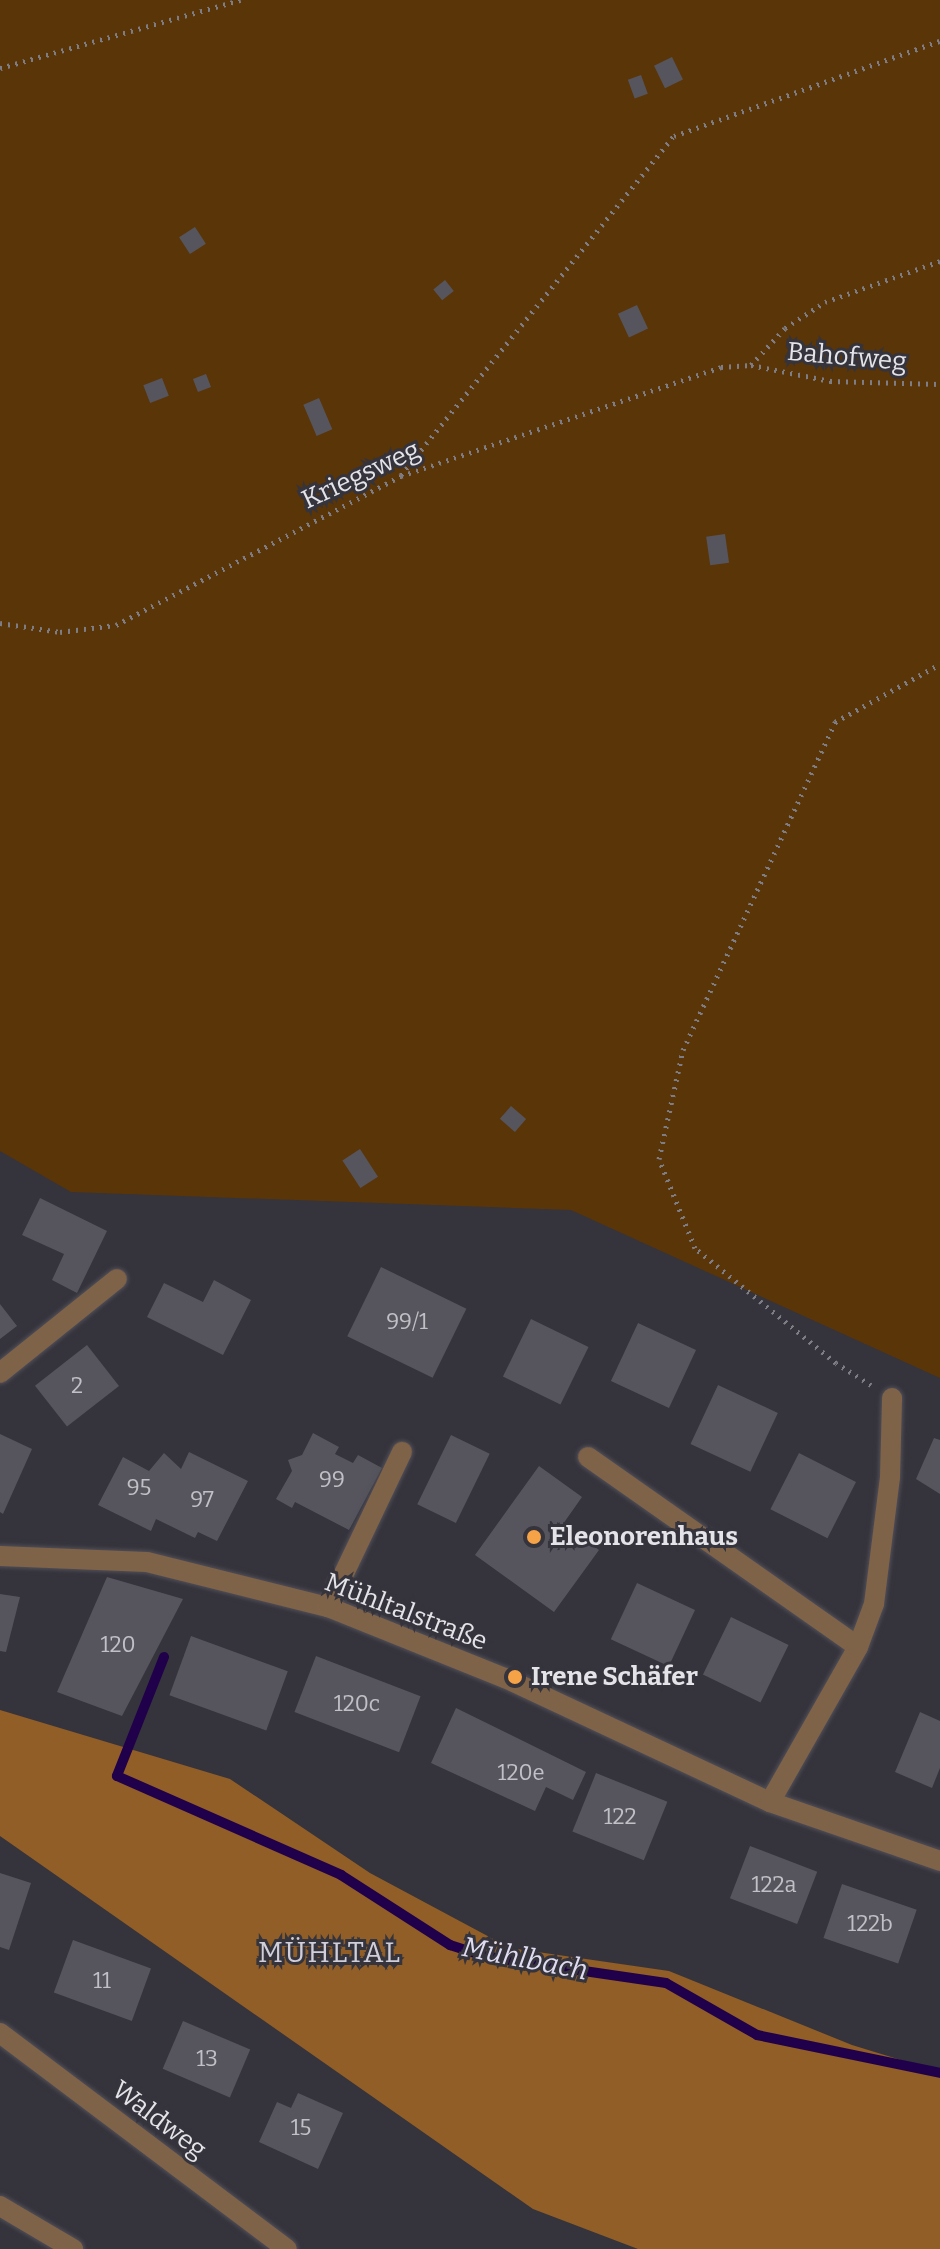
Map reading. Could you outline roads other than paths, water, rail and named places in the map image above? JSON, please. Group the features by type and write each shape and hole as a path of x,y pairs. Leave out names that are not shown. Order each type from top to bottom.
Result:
{"street":[{"path":"0,1373 117,1279"},
{"path":"770,1802 858,1647 874,1604 890,1477 892,1398"},
{"path":"328,1607 402,1452"},
{"path":"588,1457 858,1647"},
{"name":"Mühltalstraße","path":"0,1556 147,1562 328,1607 505,1678 770,1802 940,1861"},
{"name":"Waldweg","path":"0,2033 287,2249"},
{"path":"0,2206 73,2249"}],"waterway":[{"name":"Mühlbach","path":"164,1657 117,1776 341,1875 450,1945 488,1957 666,1983 757,2035 940,2073"}],"place":[{"name":"Eleonorenhaus","path":"534,1537"},
{"name":"Irene Schäfer","path":"515,1677"}],"district":[{"name":"MÜHLTAL","path":"330,1953"}]}
